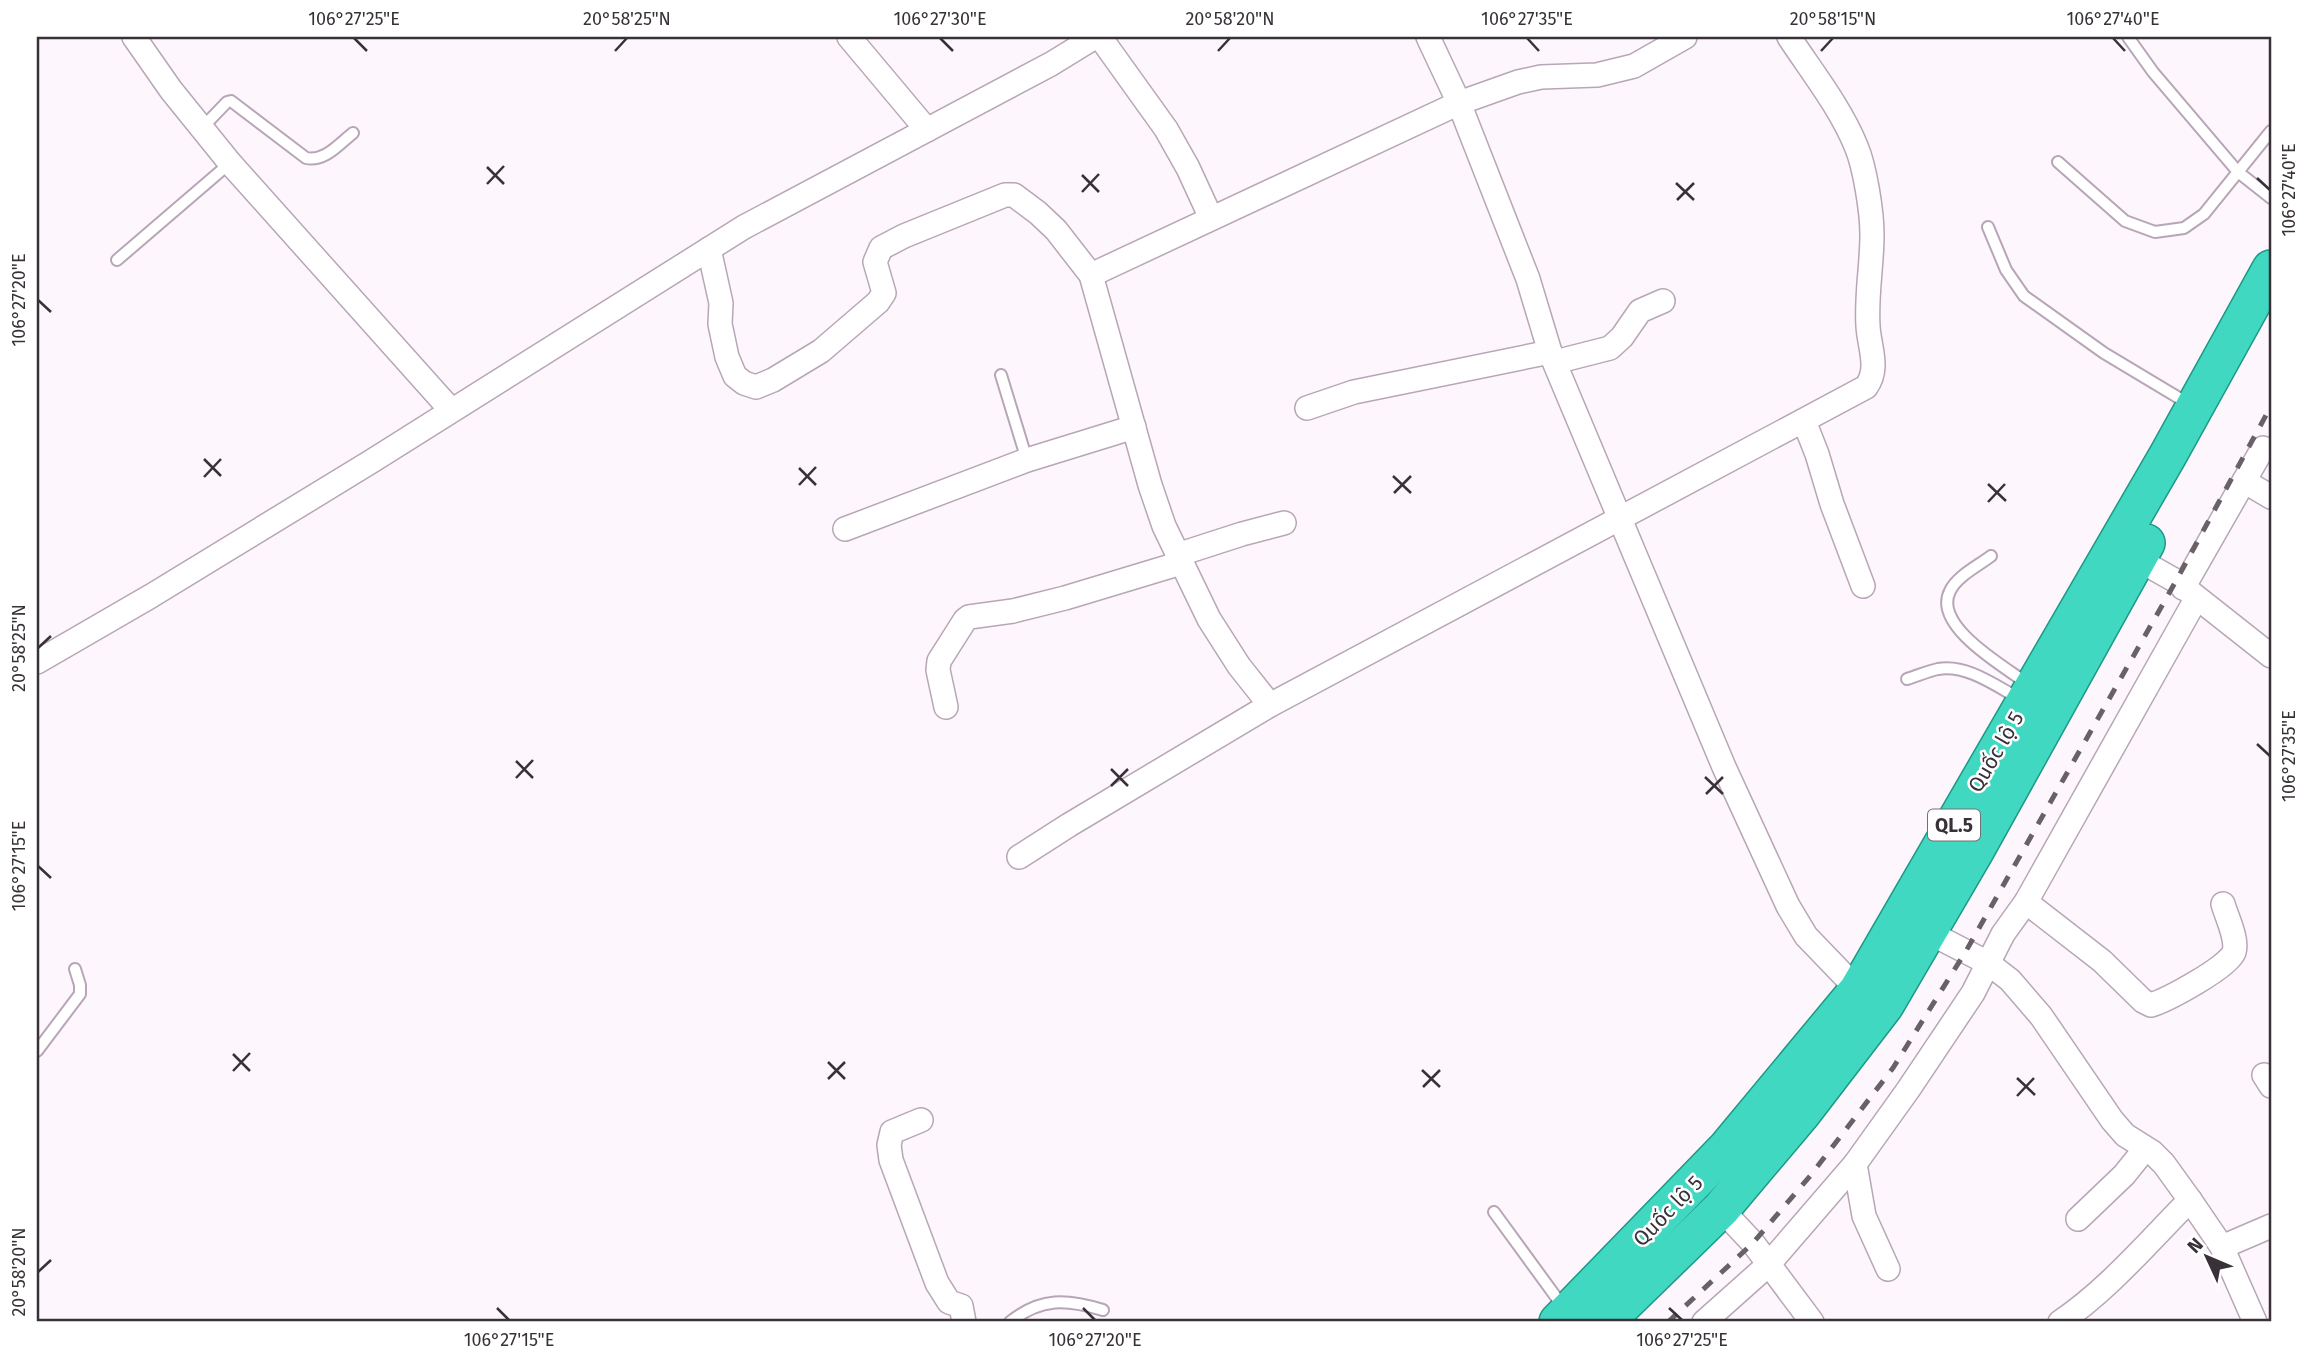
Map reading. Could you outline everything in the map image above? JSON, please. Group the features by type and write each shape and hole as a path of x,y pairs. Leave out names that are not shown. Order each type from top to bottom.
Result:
{"highway":[{"name":"Quốc lộ 5","path":"1563,1318 1726,1149 1858,990 2195,407 2271,269"},
{"name":"Quốc lộ 5","path":"1612,1320 1721,1209 1802,1113 1885,1005 2271,317"}],"street":[{"path":"134,37 171,90 230,163 451,410"},
{"path":"849,37 927,130"},
{"path":"37,662 163,589 755,221 1097,37 1166,129 1188,168 1210,218"},
{"path":"1428,37 1459,103 1528,279 1552,357 1724,767 1788,906 1806,936 1858,990"},
{"path":"1091,275 1459,103 1518,82 1541,77 1597,75 1634,66 1685,37"},
{"path":"1019,857 1270,705 1866,387 1871,380 1874,365 1868,327 1872,234 1864,171 1857,146 1789,37"},
{"path":"709,249 721,303 720,324 727,358 735,376 756,387 773,380 821,351 878,302 884,293 875,262 881,248 1005,195 1014,195 1038,213 1056,230 1091,275 1150,485 1179,559 1209,619 1239,666 1270,705"},
{"path":"1307,408 1354,393 1610,348 1622,337 1640,311 1663,301"},
{"path":"1804,421 1863,586"},
{"path":"845,529 1027,460 1134,427"},
{"path":"1704,1322 1768,1265 1854,1164 1909,1090 1973,993 2003,934 2026,902 2190,593 2244,481 2263,448"},
{"path":"2244,481 2271,497"},
{"path":"946,707 938,670 939,661 969,617 1013,611 1065,598 1242,534 1284,523"},
{"path":"2137,558 2190,593 2271,656"},
{"path":"2026,902 2082,944 2143,1001 2151,1005 2227,963 2234,953 2235,941 2223,904"},
{"path":"1928,932 1988,962 2010,980 2035,1009 2112,1121 2125,1135 2164,1164 2190,1200 2222,1247 2255,1322"},
{"path":"921,1120 892,1132 889,1144 891,1160 937,1283 949,1302 961,1306 964,1310 964,1322"},
{"path":"2078,1219 2124,1175 2145,1149"},
{"path":"1854,1164 1864,1216 1888,1269"},
{"path":"2060,1322 2102,1287 2190,1200"},
{"path":"1721,1209 1753,1243 1812,1322"},
{"path":"2222,1247 2271,1226"}],"lane":[{"path":"2128,37 2153,72 2238,172 2271,198"},
{"path":"202,128 227,102 232,101 306,158 315,160 323,158 353,133"},
{"path":"2058,162 2125,222 2155,232 2183,228 2204,214 2271,131"},
{"path":"117,260 230,163"},
{"path":"1988,227 2006,270 2024,296 2104,353 2195,407"},
{"path":"1001,375 1027,460"},
{"path":"1991,556 1960,579 1949,592 1949,613 1956,627 2029,695"},
{"path":"1907,680 1939,669 1957,670 2029,695"},
{"path":"37,1051 80,994 75,969"},
{"path":"1494,1212 1563,1318"},
{"path":"1010,1322 1025,1310 1045,1303 1074,1302 1103,1310"}],"railway":[{"path":"1668,1322 1753,1243 1810,1176 1893,1068 1966,951 2176,581 2271,406"}]}
